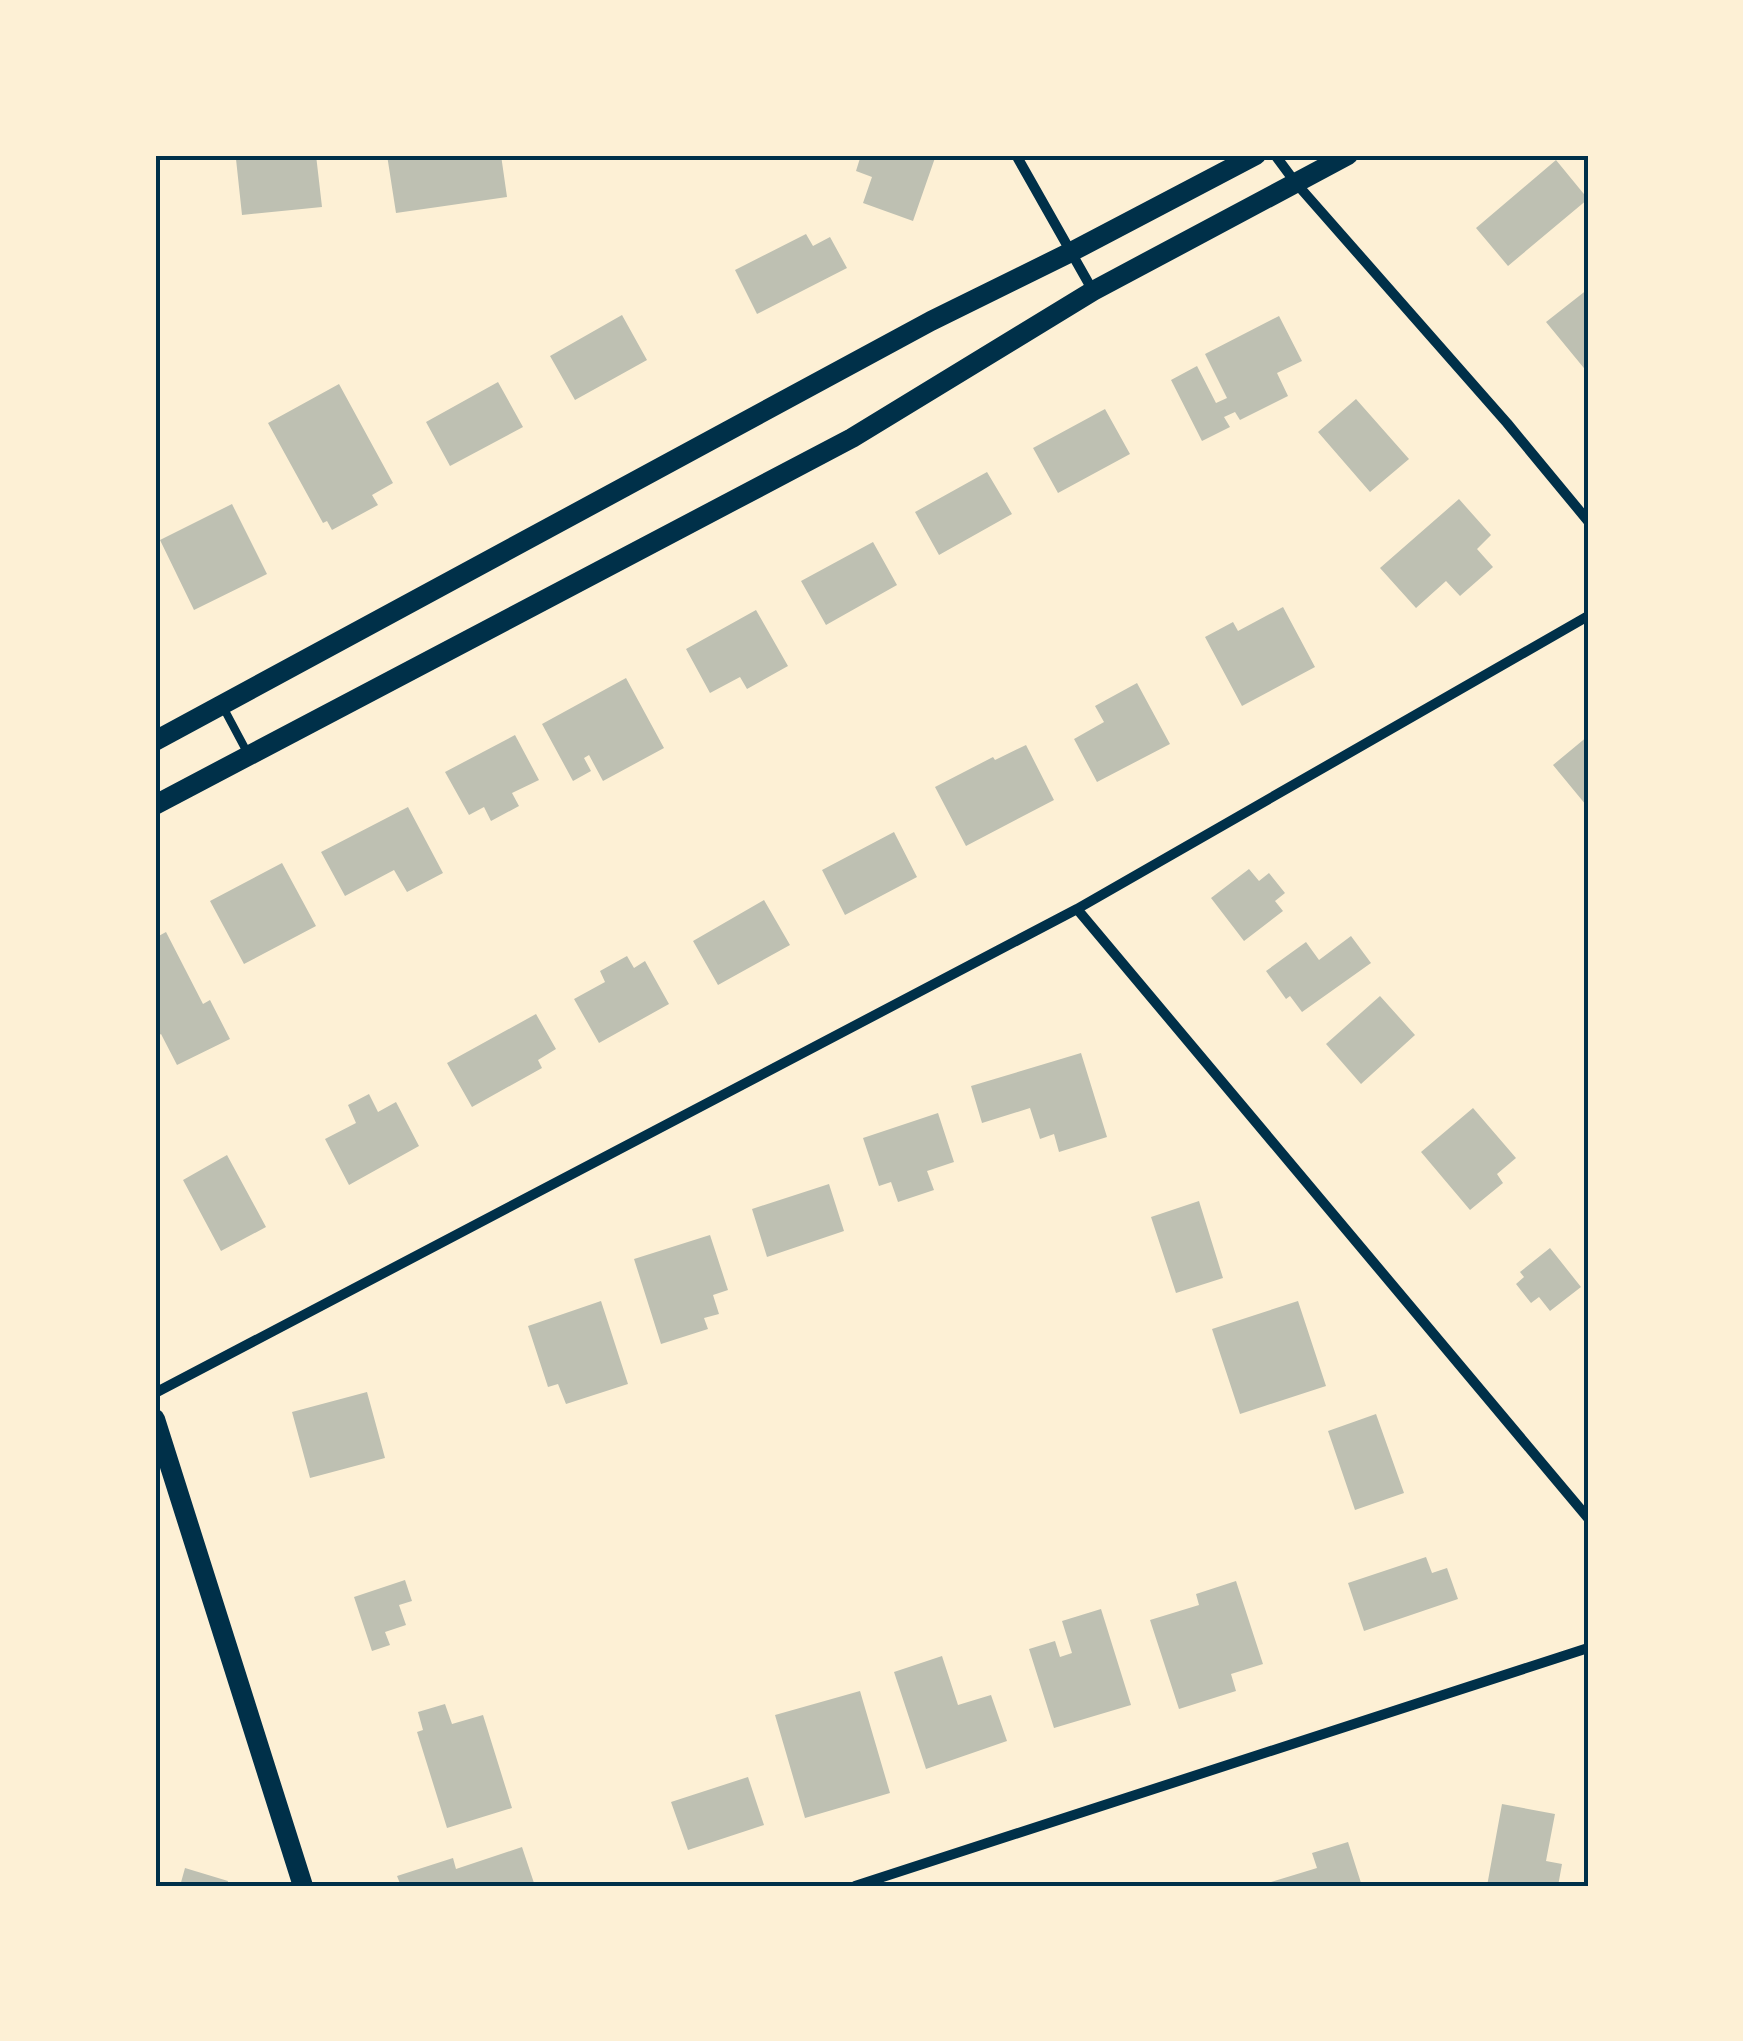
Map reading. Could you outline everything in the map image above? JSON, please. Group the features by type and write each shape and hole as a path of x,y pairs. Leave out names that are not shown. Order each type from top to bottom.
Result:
{"main road":[{"path":"155,742 897,339 1256,155"},
{"path":"155,806 852,438 1093,291 1348,155"},
{"path":"155,1420 302,1886"}],"street":[{"path":"1016,155 1093,291"},
{"path":"1275,155 1588,521"},
{"path":"155,1393 1077,909 1588,616"},
{"path":"1077,909 1588,1518"},
{"path":"855,1886 1588,1648"}],"lane":[{"path":"222,706 249,756"}],"building":[{"path":"316,155 322,207 242,215 236,159"},
{"path":"387,155 501,155 507,197 396,213"},
{"path":"861,155 936,155 913,221 863,203 872,177 856,171"},
{"path":"1556,160 1588,199 1508,266 1476,228"},
{"path":"806,234 813,246 830,237 847,268 757,314 735,270"},
{"path":"1588,289 1588,373 1546,322"},
{"path":"622,315 647,360 575,400 550,356"},
{"path":"1279,316 1302,361 1277,373 1288,396 1240,420 1235,412 1224,417 1230,427 1202,441 1171,380 1197,366 1216,403 1227,398 1205,354"},
{"path":"498,382 523,427 450,466 426,422"},
{"path":"339,384 393,483 372,495 378,505 332,530 327,521 323,523 268,423"},
{"path":"1356,399 1409,459 1370,492 1318,432"},
{"path":"1105,409 1130,454 1058,493 1033,448"},
{"path":"987,472 1012,514 939,555 915,512"},
{"path":"1459,499 1491,535 1477,549 1493,567 1460,596 1446,581 1416,608 1380,568"},
{"path":"232,504 267,574 194,610 160,540"},
{"path":"873,542 897,585 826,625 801,581"},
{"path":"1283,607 1315,667 1242,706 1205,637 1233,622 1238,631"},
{"path":"756,610 788,666 747,689 740,677 710,693 686,649"},
{"path":"626,678 664,748 603,781 589,755 584,758 591,771 573,781 542,724"},
{"path":"1137,683 1170,744 1097,782 1074,739 1104,722 1095,706"},
{"path":"515,735 539,780 512,793 519,806 491,821 484,807 469,815 445,772"},
{"path":"1588,736 1588,803 1586,805 1553,765"},
{"path":"1026,745 1054,800 966,846 935,787"},
{"path":"408,807 443,873 407,892 394,870 345,896 321,852"},
{"path":"894,832 917,877 845,915 822,870"},
{"path":"282,863 316,926 244,964 210,901"},
{"path":"1249,869 1259,881 1269,873 1285,893 1275,901 1283,911 1244,941 1211,898"},
{"path":"764,900 790,945 718,985 693,941"},
{"path":"166,932 203,1004 210,1000 230,1039 177,1065 161,1034 155,1038 155,938"},
{"path":"1351,936 1371,963 1302,1012 1290,996 1286,999 1266,971 1306,942 1319,960"},
{"path":"627,956 634,968 645,961 669,1004 599,1043 574,999 605,982 600,971"},
{"path":"1380,996 1415,1035 1361,1084 1326,1044"},
{"path":"536,1014 556,1049 538,1060 542,1068 472,1107 447,1063"},
{"path":"1081,1053 1107,1137 1059,1152 1054,1134 1040,1139 1030,1108 982,1123 971,1086"},
{"path":"369,1094 378,1112 396,1102 419,1146 349,1185 325,1139 356,1123 348,1105"},
{"path":"1473,1108 1516,1158 1497,1174 1503,1183 1470,1210 1421,1152"},
{"path":"938,1113 954,1162 927,1171 934,1190 898,1202 891,1182 879,1186 863,1138"},
{"path":"227,1155 266,1227 221,1251 183,1180"},
{"path":"829,1184 844,1231 767,1257 752,1209"},
{"path":"1199,1201 1223,1278 1176,1293 1151,1217"},
{"path":"710,1235 728,1290 713,1295 719,1314 704,1318 708,1329 661,1344 634,1259"},
{"path":"1550,1248 1581,1287 1550,1311 1539,1297 1531,1303 1516,1284 1524,1277 1520,1272"},
{"path":"601,1301 628,1384 566,1404 558,1384 548,1387 528,1326"},
{"path":"1298,1301 1326,1386 1240,1414 1212,1329"},
{"path":"367,1392 385,1458 310,1478 292,1412"},
{"path":"1376,1414 1404,1493 1355,1510 1328,1431"},
{"path":"1426,1557 1432,1573 1447,1568 1458,1599 1364,1631 1348,1583"},
{"path":"405,1580 412,1601 399,1605 406,1625 385,1632 390,1645 372,1651 354,1597"},
{"path":"1236,1581 1263,1664 1231,1674 1236,1691 1179,1709 1150,1620 1199,1605 1196,1594"},
{"path":"1101,1609 1131,1705 1054,1728 1029,1649 1055,1641 1060,1657 1072,1653 1062,1621"},
{"path":"942,1656 958,1705 991,1695 1007,1741 926,1769 894,1672"},
{"path":"860,1691 890,1793 805,1818 775,1715"},
{"path":"445,1704 452,1724 483,1715 512,1808 447,1828 417,1732 423,1730 418,1712"},
{"path":"748,1777 764,1825 688,1850 671,1802"},
{"path":"1502,1804 1555,1814 1546,1861 1562,1864 1558,1886 1487,1886"},
{"path":"1348,1842 1362,1886 1272,1886 1271,1882 1317,1868 1312,1853"},
{"path":"522,1847 535,1886 401,1886 397,1876 453,1858 456,1869"},
{"path":"185,1868 228,1881 227,1886 180,1886"}]}
